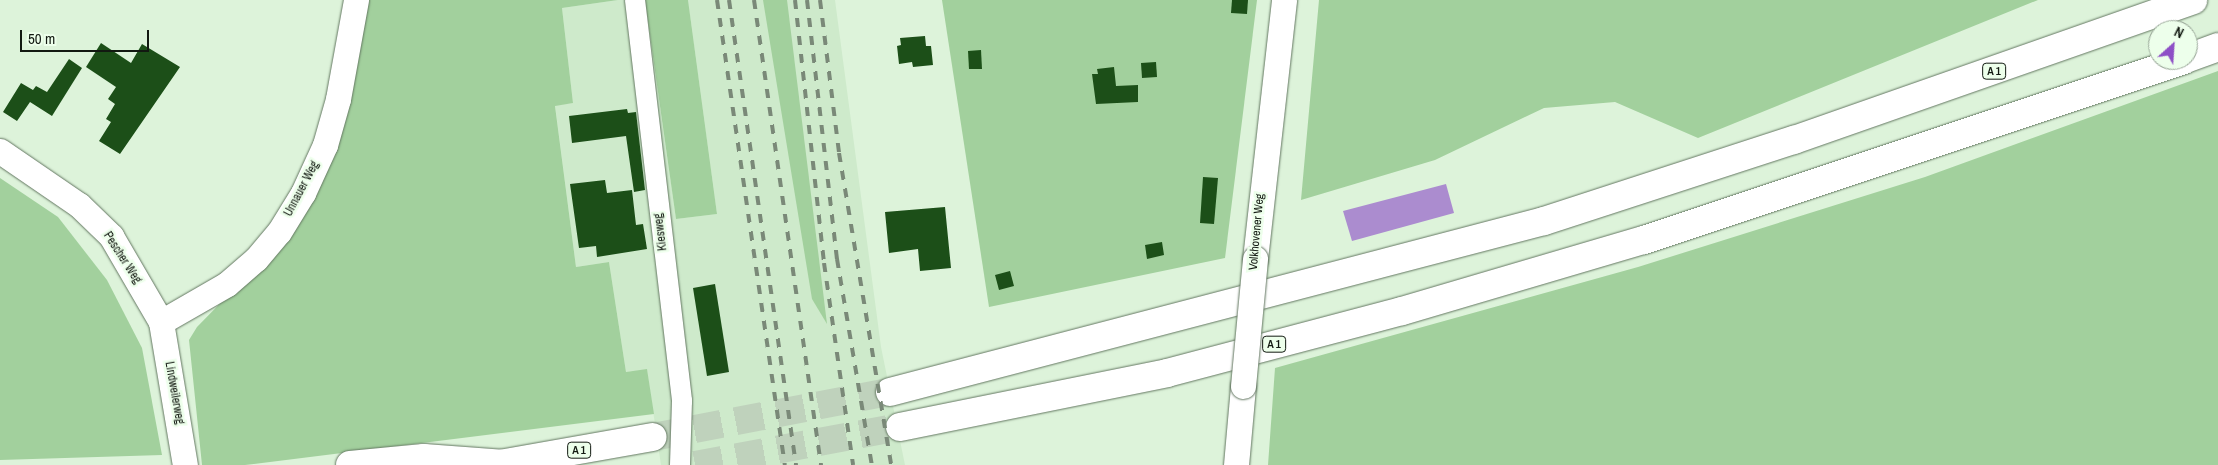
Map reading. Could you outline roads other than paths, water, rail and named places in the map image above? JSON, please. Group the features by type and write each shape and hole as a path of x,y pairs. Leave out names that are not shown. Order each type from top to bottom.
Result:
{"highway":[{"name":"A 1","path":"890,392 1544,221 1813,134 2193,0"},
{"path":"2198,54 2218,47"},
{"name":"A 1","path":"900,427 1167,373 1412,308 1644,240 2154,70"},
{"name":"A 1","path":"500,464 653,437"},
{"path":"350,465 424,458 500,464"}],"street":[{"name":"Unnauer Weg","path":"161,322 227,284 256,259 279,232 303,193 324,145 338,99 356,0"},
{"name":"Kiesweg","path":"635,0 682,401 680,465"},
{"name":"Volkhovener Weg","path":"1236,465 1255,259 1284,0"},
{"name":"Pescher Weg","path":"0,151 79,205 111,236 161,322"},
{"name":"Lindweilerweg","path":"161,322 185,465"}],"tunnel":[{"path":"653,437 890,392"},
{"path":"695,465 900,427"}],"railway":[{"path":"717,0 785,465"},
{"path":"729,0 796,465"},
{"path":"754,0 821,465"},
{"path":"795,0 824,263 853,465"},
{"path":"807,0 837,259 872,465"},
{"path":"820,0 839,153 891,465"}]}
